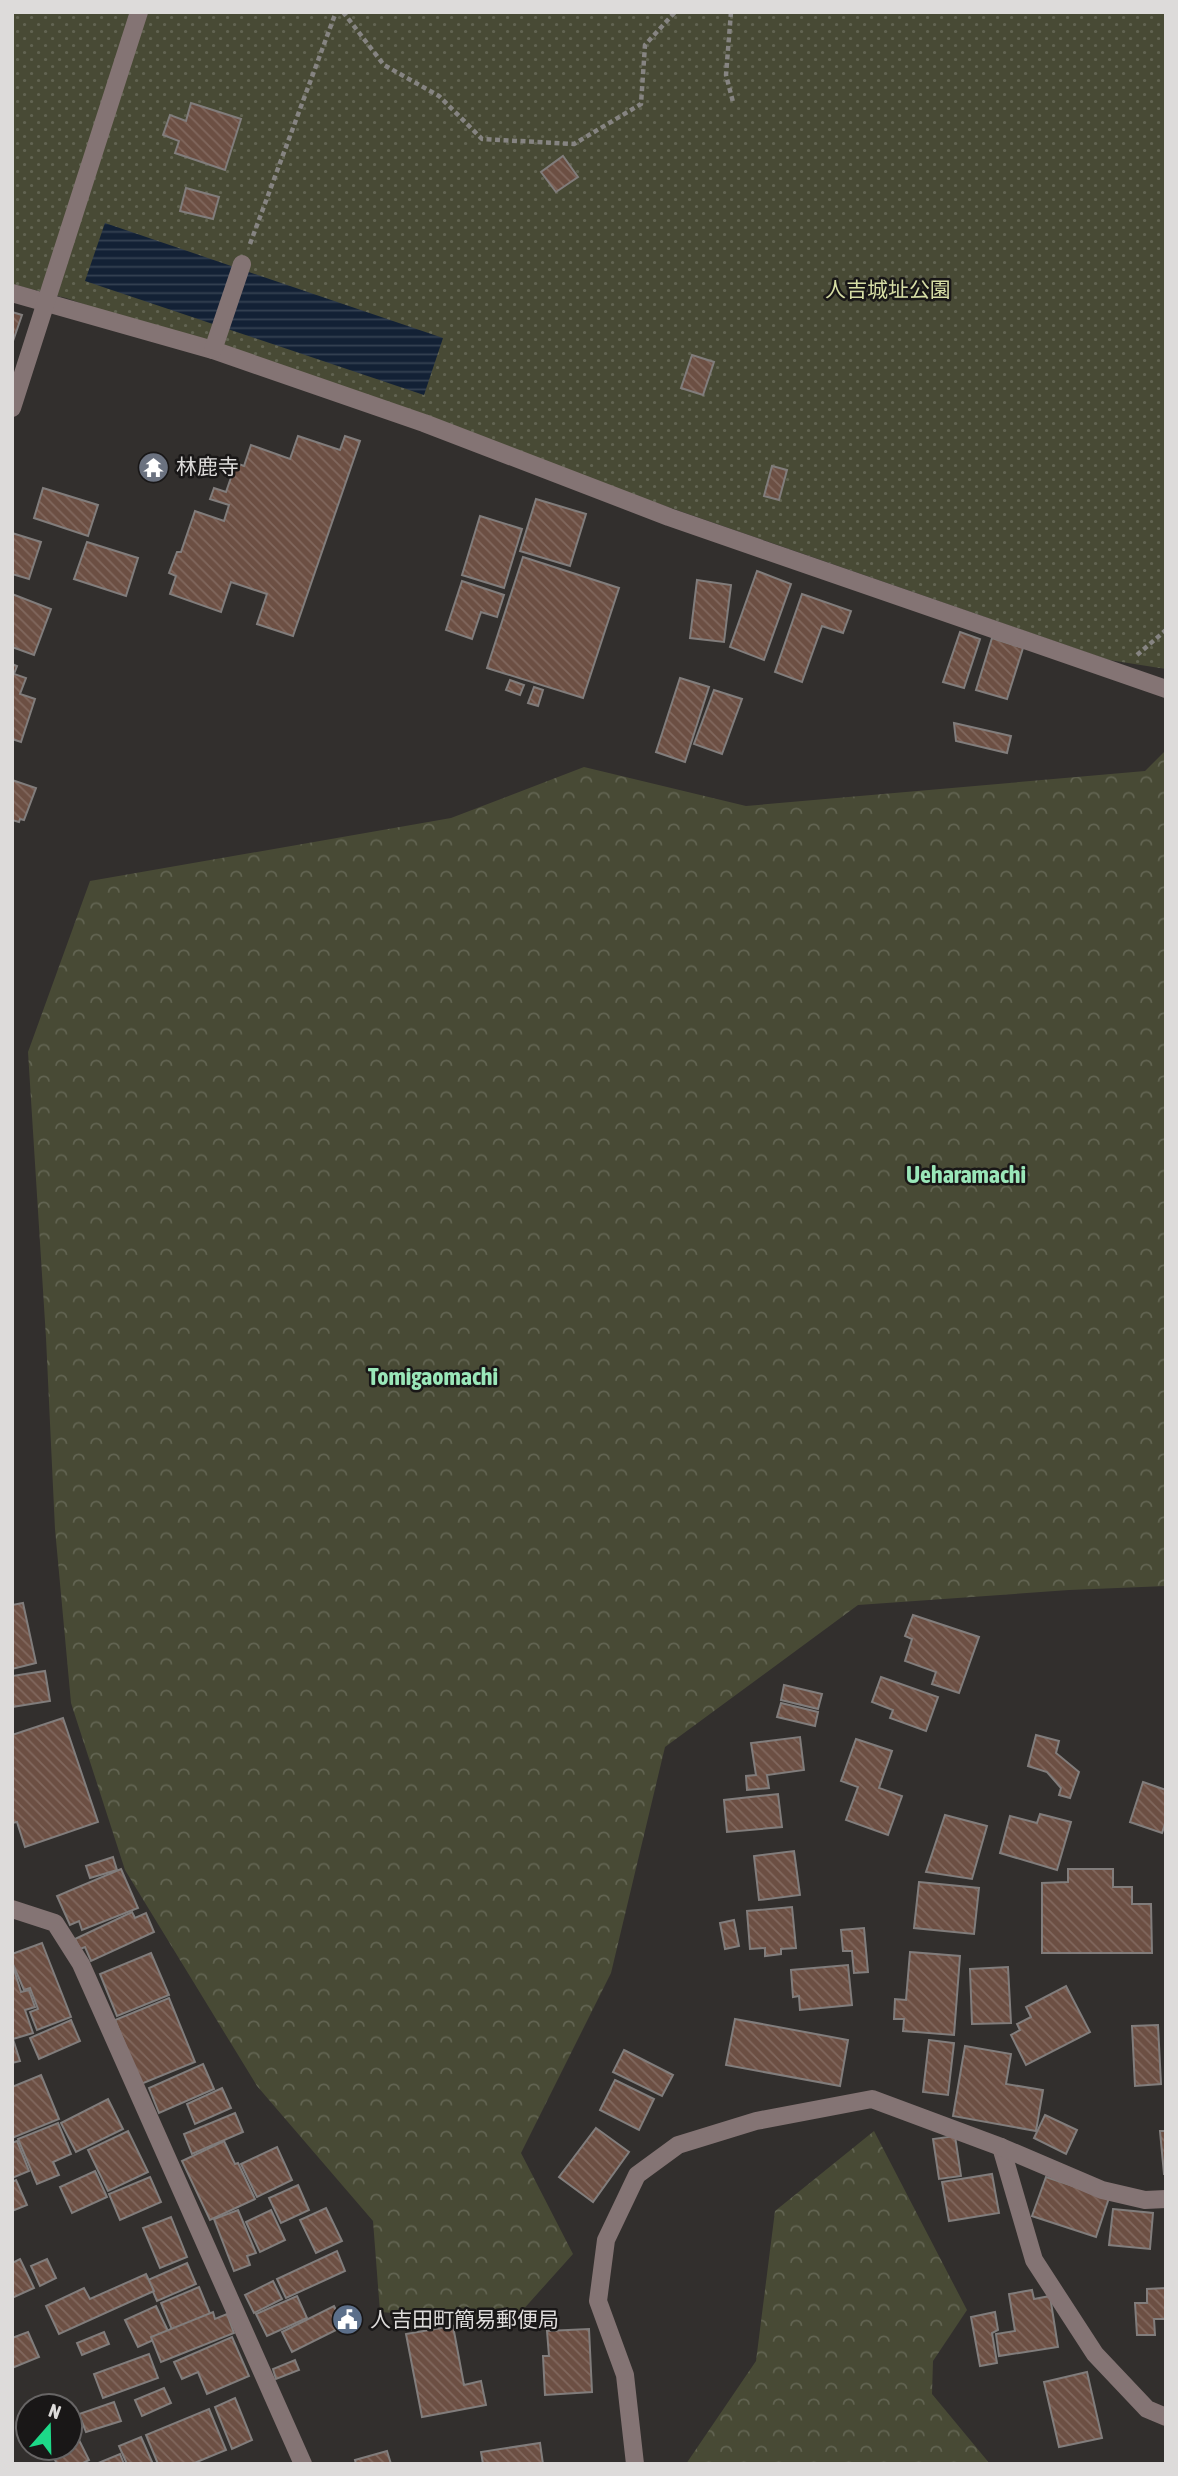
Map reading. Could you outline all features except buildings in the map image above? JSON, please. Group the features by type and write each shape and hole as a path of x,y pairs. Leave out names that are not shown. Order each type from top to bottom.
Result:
{"street":[{"path":"12,408 139,12"},
{"path":"213,350 242,264"},
{"path":"12,293 213,350 424,423 669,517 1166,689"},
{"path":"12,1909 55,1923 81,1964 303,2464"},
{"path":"635,2464 625,2375 598,2301 606,2239 637,2175 678,2145 756,2121 872,2099 1001,2147 1102,2190 1145,2200 1166,2199"},
{"path":"1001,2147 1034,2260 1094,2354 1147,2409 1166,2417"}],"path":[{"path":"242,264 336,12"},
{"path":"343,12 384,65 439,96 482,139 574,144 641,104 646,45 675,12"},
{"path":"731,12 726,75 733,102"},
{"path":"1116,673 1166,630"}],"green space":[{"name":"人吉城址公園","path":"12,12 1166,12 1166,669 1109,660 66,298 12,284"},
{"path":"1166,750 1166,1586 858,1605 665,1747 611,1973 521,2153 573,2254 512,2322 380,2312 373,2221 257,2086 125,1870 71,1703 55,1529 28,1052 90,881 451,818 584,767 746,806 1145,771"},
{"path":"874,2131 967,2310 933,2361 932,2394 990,2464 686,2464 756,2361 775,2211"}],"water":[{"path":"105,223 443,338 424,395 85,281"}],"place":[{"name":"林鹿寺","path":"153,467"},
{"name":"人吉田町簡易郵便局","path":"347,2320"}],"district":[{"name":"Ueharamachi","path":"966,1175"},
{"name":"Tomigaomachi","path":"433,1377"}]}
